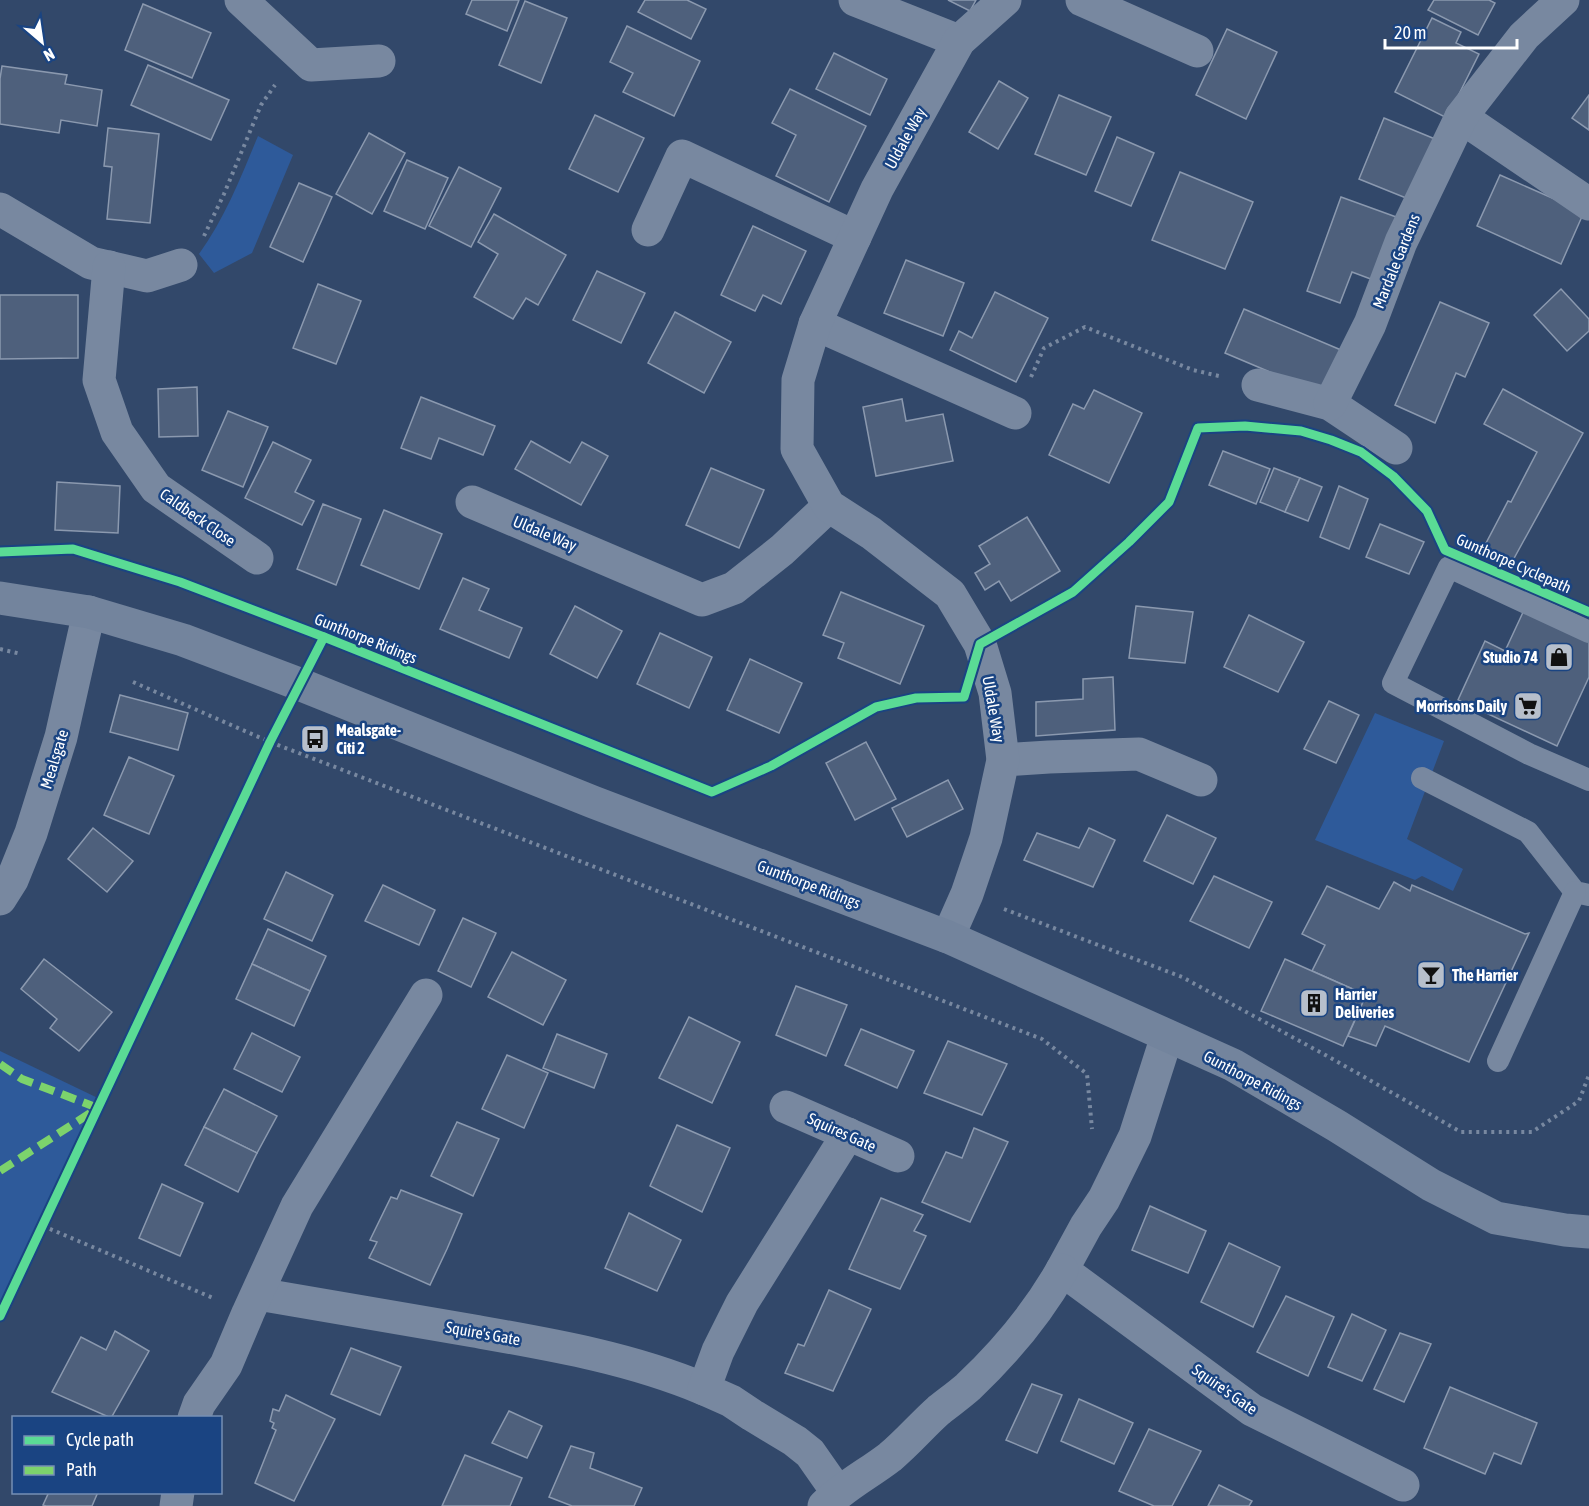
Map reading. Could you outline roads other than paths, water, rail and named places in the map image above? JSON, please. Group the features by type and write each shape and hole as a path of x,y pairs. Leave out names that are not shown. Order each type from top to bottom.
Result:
{"street":[{"path":"241,0 311,64 379,61"},
{"path":"855,0 959,41"},
{"name":"Uldale Way","path":"948,937 967,894 986,838 1003,760 995,693 980,644 950,594 871,533 829,506 797,449 798,380 815,324 876,189 959,41 1005,0"},
{"path":"1082,0 1197,51"},
{"name":"Mardale Gardens","path":"1330,404 1370,324 1401,242 1461,117 1524,36 1563,0"},
{"path":"1461,117 1589,204"},
{"path":"648,230 682,156 855,237"},
{"path":"0,209 91,263 147,276 182,265"},
{"name":"Caldbeck Close","path":"109,267 99,380 117,432 156,488 257,558"},
{"path":"815,324 1015,413"},
{"path":"1258,385 1330,404 1396,448"},
{"name":"Uldale Way","path":"472,502 702,600 734,588 782,550 829,506"},
{"name":"Gunthorpe Ridings","path":"0,598 89,612 183,640 593,802 948,937 1233,1065 1431,1185 1496,1218 1589,1232"},
{"name":"Mealsgate","path":"0,899 12,880 31,833 61,737 89,612"},
{"path":"1003,760 1139,754 1201,780"},
{"path":"195,1416 199,1404 226,1365 297,1206 426,995"},
{"name":"Squire's Gate","path":"253,1304 577,1349 632,1363 684,1380 731,1401 810,1453 831,1500 849,1484 907,1443 938,1411 968,1387 1024,1328 1050,1291 1104,1198 1135,1136 1167,1036"},
{"name":"Squires Gate","path":"786,1107 898,1156"},
{"path":"704,1389 718,1351 742,1303 848,1134"},
{"name":"Squire's Gate","path":"1062,1270 1252,1410 1403,1485"}],"lane":[{"path":"1589,632 1449,567 1393,683 1529,754 1589,780"},
{"path":"1422,778 1528,832 1582,894 1498,1061"}],"place":[{"name":"Studio 74","path":"1559,657"},
{"name":"Morrisons Daily","path":"1528,706"},
{"name":"Mealsgate- Citi 2","path":"315,739"},
{"name":"The Harrier","path":"1431,975"},
{"name":"Harrier Deliveries","path":"1314,1003"}]}
